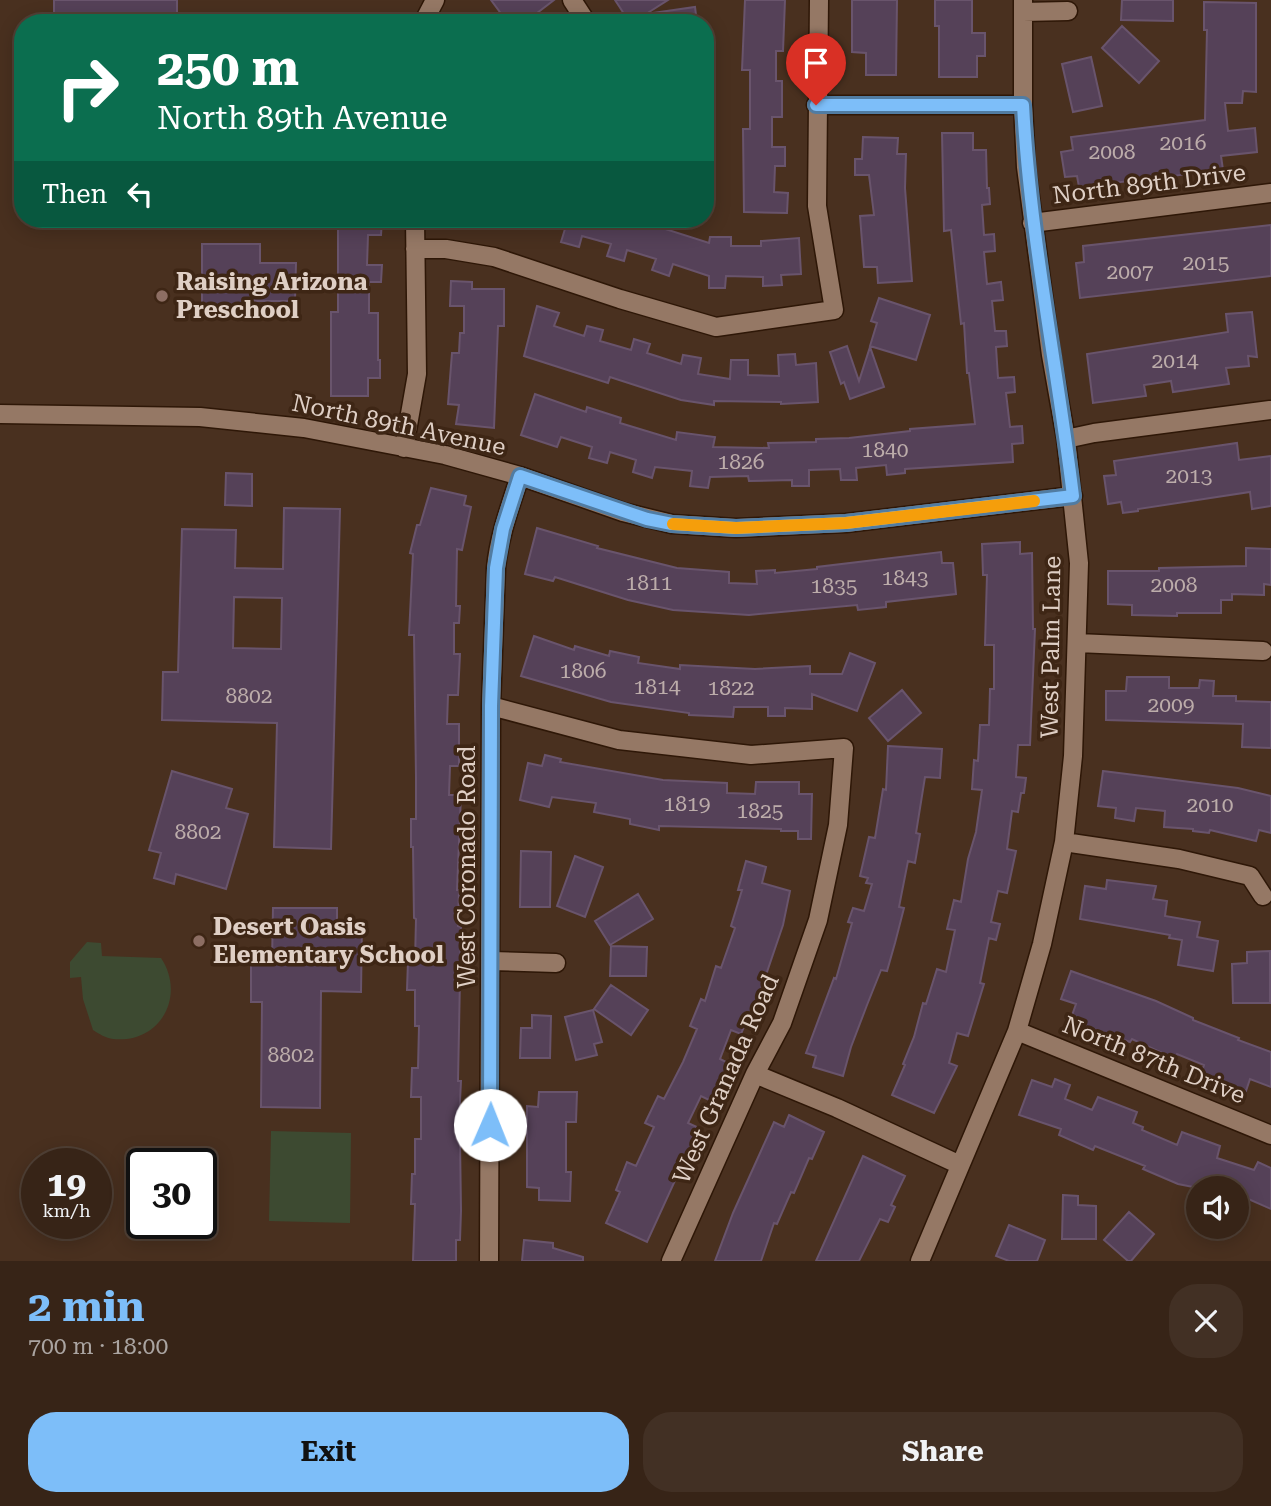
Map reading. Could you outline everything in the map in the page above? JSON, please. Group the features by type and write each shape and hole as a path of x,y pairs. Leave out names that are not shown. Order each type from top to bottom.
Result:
{"street":[{"path":"415,249 446,248 494,257 620,299 716,327 834,310 817,205 819,0"},
{"name":"West Palm Lane","path":"920,1261 1017,1031 1042,944 1064,842 1073,756 1079,563 1066,439 1051,355 1026,167 1023,6 1068,11"},
{"path":"816,105 1023,105"},
{"name":"North 89th Drive","path":"1032,223 1271,193"},
{"path":"404,448 417,374 415,228"},
{"path":"1066,439 1270,410"},
{"name":"North 89th Avenue","path":"0,414 200,417 304,428 445,455 520,476 647,519 672,524 736,528 846,523 1073,496"},
{"name":"West Coronado Road","path":"489,1261 491,706 498,548 520,476"},
{"path":"1077,643 1263,651"},
{"name":"West Granada Road","path":"491,706 620,740 751,755 844,748 838,825 818,920 782,1023 755,1074 671,1261"},
{"path":"1064,842 1180,859 1250,876 1263,896"},
{"path":"491,961 556,963"},
{"name":"North 87th Drive","path":"1017,1031 1271,1135"},
{"path":"755,1074 838,1108 960,1165"}],"green space":[{"path":"87,942 101,943 102,956 161,958 171,987 169,1001 156,1025 144,1034 130,1038 110,1038 93,1030 83,999 81,977 70,978 70,962"},
{"path":"271,1131 351,1133 350,1223 269,1221"}],"building":[{"path":"54,0 177,0 177,14 54,14"},
{"path":"491,0 554,0 536,14 501,14"},
{"path":"615,0 668,0 646,14 624,14"},
{"path":"745,0 785,0 783,51 776,51 776,81 782,81 782,117 772,117 772,147 785,147 785,166 775,166 774,192 788,193 787,213 744,212 743,129 750,129 750,70 742,70"},
{"path":"852,0 897,0 896,75 866,75 866,53 852,52"},
{"path":"935,0 972,0 972,33 985,33 985,56 977,56 977,77 939,77 939,26 935,26"},
{"path":"1122,0 1173,0 1173,21 1121,20"},
{"path":"1204,2 1256,3 1256,92 1243,91 1242,103 1225,103 1228,131 1255,128 1257,152 1221,156 1223,170 1079,187 1077,176 1065,177 1061,152 1073,150 1071,137 1205,120 1207,30 1204,30"},
{"path":"695,7 696,14 646,14"},
{"path":"1122,26 1159,61 1139,83 1102,48"},
{"path":"1091,57 1102,106 1073,112 1062,64"},
{"path":"942,133 973,133 973,150 986,150 990,204 982,205 984,235 994,234 995,251 984,252 987,284 1001,282 1003,300 992,301 995,331 1006,331 1007,346 996,347 998,378 1014,377 1015,392 1006,393 1010,427 1022,426 1023,443 1012,444 1013,462 905,469 905,473 887,475 886,465 856,468 857,480 841,480 840,469 809,470 809,486 792,486 792,480 749,481 748,476 710,477 708,488 690,486 692,471 655,467 652,478 633,472 636,460 610,452 607,463 589,458 592,447 561,437 557,447 521,435 535,394 586,412 587,407 621,418 620,423 676,440 677,432 715,437 713,447 769,448 768,443 816,442 816,439 849,438 910,429 975,424 951,230 944,231"},
{"path":"863,137 898,138 897,154 906,154 905,188 912,281 878,283 877,267 864,267 860,216 874,215 869,175 855,175 855,159 862,159"},
{"path":"1271,225 1271,276 1080,298 1076,263 1084,262 1083,246"},
{"path":"338,228 381,228 381,235 368,235 367,265 382,265 381,282 369,282 369,313 378,313 380,378 368,378 368,396 331,396 331,312 338,312"},
{"path":"565,228 662,228 709,243 710,237 731,237 731,246 761,246 761,241 799,238 801,274 781,275 782,285 763,286 763,277 726,276 725,288 709,288 709,276 673,264 669,276 652,270 656,259 627,250 624,261 607,256 611,244 582,236 579,247 561,242"},
{"path":"202,244 260,244 260,263 296,263 295,301 245,301 245,306 202,305"},
{"path":"451,281 472,282 472,289 504,289 504,326 498,326 494,428 456,424 459,405 448,404 452,353 459,353 460,333 464,333 464,306 450,306"},
{"path":"879,298 930,315 916,360 870,346 877,323 871,321"},
{"path":"537,306 559,313 554,326 584,336 587,326 603,330 600,341 631,350 634,339 650,344 647,353 681,364 683,355 701,358 698,374 730,379 731,360 748,360 748,375 779,376 778,355 795,354 796,365 816,363 818,402 781,404 714,401 714,405 681,400 610,377 608,383 524,356"},
{"path":"1252,312 1257,357 1248,356 1249,366 1226,368 1229,384 1173,392 1171,381 1144,385 1146,396 1093,403 1087,354 1228,332 1226,314"},
{"path":"847,346 859,381 870,347 884,387 850,399 844,382 841,384 830,352"},
{"path":"1237,443 1239,460 1271,456 1271,506 1252,509 1250,492 1123,513 1121,502 1108,504 1104,476 1116,475 1114,461"},
{"path":"226,473 252,474 252,506 225,505"},
{"path":"431,488 466,496 464,505 471,507 462,550 457,549 456,606 460,606 459,623 454,623 454,654 460,654 458,695 448,695 447,724 459,724 459,766 450,766 449,795 461,795 457,890 458,926 461,927 458,1081 461,1081 458,1140 461,1211 456,1261 413,1261 415,1204 411,1204 412,1174 415,1174 415,1139 421,1139 421,1097 411,1097 412,1068 418,1068 419,1026 415,1026 415,990 407,990 408,961 415,961 416,919 411,847 411,819 416,819 416,777 414,635 409,635 413,554 410,553"},
{"path":"284,508 340,509 331,849 274,847 277,723 162,720 163,672 178,672 182,529 236,530 235,568 283,569","holes":["234,597 282,598 281,649 233,648"]},
{"path":"537,528 598,546 597,548 677,568 729,572 729,583 757,584 756,571 775,570 775,573 817,569 941,552 942,563 953,563 956,594 886,602 886,607 858,610 857,605 749,615 673,610 628,600 555,577 553,581 525,574"},
{"path":"1020,542 1020,554 1032,553 1035,629 1030,745 1018,745 1016,777 1026,778 1018,812 1012,811 1007,849 1016,851 1007,893 998,891 991,922 1000,924 996,940 989,938 980,983 984,984 968,1036 957,1033 949,1063 957,1066 934,1113 892,1095 905,1065 903,1064 923,1003 926,1004 937,969 946,972 955,930 947,929 954,900 961,902 968,859 976,832 982,790 972,789 974,760 978,761 980,725 989,725 990,689 994,689 994,645 985,645 987,575 983,575 982,544"},
{"path":"1246,548 1271,549 1271,585 1264,584 1264,595 1232,594 1232,600 1221,600 1221,613 1132,615 1132,605 1108,604 1108,571 1246,566"},
{"path":"534,636 574,650 575,646 609,656 610,651 639,657 638,663 680,669 680,665 755,669 810,666 810,674 842,674 850,653 875,663 857,711 812,694 812,709 785,708 785,716 768,716 768,707 734,707 733,717 689,715 611,702 521,676"},
{"path":"1127,677 1169,677 1169,688 1199,688 1200,680 1214,681 1213,696 1236,696 1236,701 1271,702 1271,748 1242,747 1243,724 1106,720 1106,691 1126,691"},
{"path":"902,690 921,713 888,741 869,718"},
{"path":"888,746 942,749 940,778 925,777 916,833 920,834 915,863 908,861 899,907 904,908 895,943 887,971 881,970 867,1005 843,1076 813,1067 816,1056 806,1053 834,978 836,979 852,923 848,922 853,908 864,911 872,884 866,883 868,878 860,876 869,837 875,838 883,789 886,790"},
{"path":"545,755 561,759 560,762 663,780 727,783 727,793 755,794 756,782 799,782 799,794 812,794 811,839 798,839 798,831 781,829 659,826 659,830 630,824 630,819 594,812 596,803 552,797 549,807 520,800 528,763 542,766"},
{"path":"172,771 232,789 226,808 248,814 226,889 176,874 174,884 154,878 161,853 149,850"},
{"path":"1103,771 1238,788 1271,796 1271,833 1259,830 1256,841 1210,830 1209,833 1164,827 1165,811 1136,808 1134,821 1115,818 1116,808 1098,806"},
{"path":"521,851 551,852 550,907 520,907"},
{"path":"575,856 603,867 585,917 557,906"},
{"path":"746,861 766,867 762,883 790,891 783,925 754,1010 751,1010 741,1034 731,1030 720,1059 728,1063 719,1086 711,1101 701,1096 688,1123 699,1128 647,1242 606,1223 620,1192 616,1190 627,1162 636,1166 654,1127 645,1123 658,1096 664,1099 683,1062 697,1029 690,1026 701,999 705,1001 716,966 721,968 735,928 731,926 742,890 738,890"},
{"path":"1107,880 1156,886 1153,899 1167,901 1165,916 1200,922 1197,937 1218,941 1213,971 1178,965 1182,940 1169,938 1170,935 1080,919 1085,886 1106,889"},
{"path":"638,894 653,919 610,945 595,921"},
{"path":"273,908 337,908 337,922 362,923 361,992 321,991 320,1108 261,1107 262,1002 251,1002 251,962 272,962"},
{"path":"611,946 647,947 646,976 610,976"},
{"path":"1270,951 1270,1003 1233,1003 1232,964 1247,963 1247,952"},
{"path":"1071,971 1156,1001 1193,1020 1239,1038 1238,1040 1271,1052 1271,1087 1250,1079 1246,1091 1201,1074 1204,1065 1177,1054 1175,1059 1132,1039 1130,1042 1070,1021 1076,1004 1061,999"},
{"path":"611,985 648,1010 631,1035 594,1009"},
{"path":"593,1010 602,1042 594,1044 597,1055 576,1060 565,1017"},
{"path":"532,1015 551,1016 550,1058 520,1058 521,1028 532,1028"},
{"path":"1055,1079 1070,1085 1065,1099 1092,1110 1098,1097 1137,1112 1133,1123 1143,1127 1142,1130 1177,1145 1182,1132 1220,1146 1217,1158 1254,1170 1258,1162 1271,1168 1271,1209 1249,1199 1249,1176 1186,1176 1186,1186 1178,1184 1143,1169 1145,1166 1095,1146 1093,1150 1059,1135 1061,1129 1019,1115 1032,1080 1052,1087"},
{"path":"539,1092 577,1092 576,1122 566,1122 566,1172 571,1172 570,1201 539,1200 539,1188 527,1187 527,1106 538,1107"},
{"path":"789,1115 824,1132 777,1224 774,1223 761,1261 715,1261 733,1213 774,1122 784,1127"},
{"path":"863,1156 905,1176 891,1205 895,1207 888,1222 880,1219 859,1261 816,1261"},
{"path":"1063,1195 1078,1196 1078,1205 1096,1206 1096,1239 1062,1239"},
{"path":"1129,1212 1154,1234 1131,1261 1104,1240"},
{"path":"1009,1225 1045,1240 1037,1261 1009,1261 996,1256"},
{"path":"524,1240 553,1243 553,1248 583,1257 583,1261 522,1261"}],"slow traffic":[{"path":"673,524 736,528 846,523 1034,501"}],"place":[{"name":"Raising Arizona Preschool","path":"162,296"},
{"name":"Desert Oasis Elementary School","path":"199,941"}],"route":[{"path":"490,1125 491,706 496,568 498,548 520,476 647,519 672,524 736,528 846,523 1073,496 1032,223 1023,105 816,105"}]}
